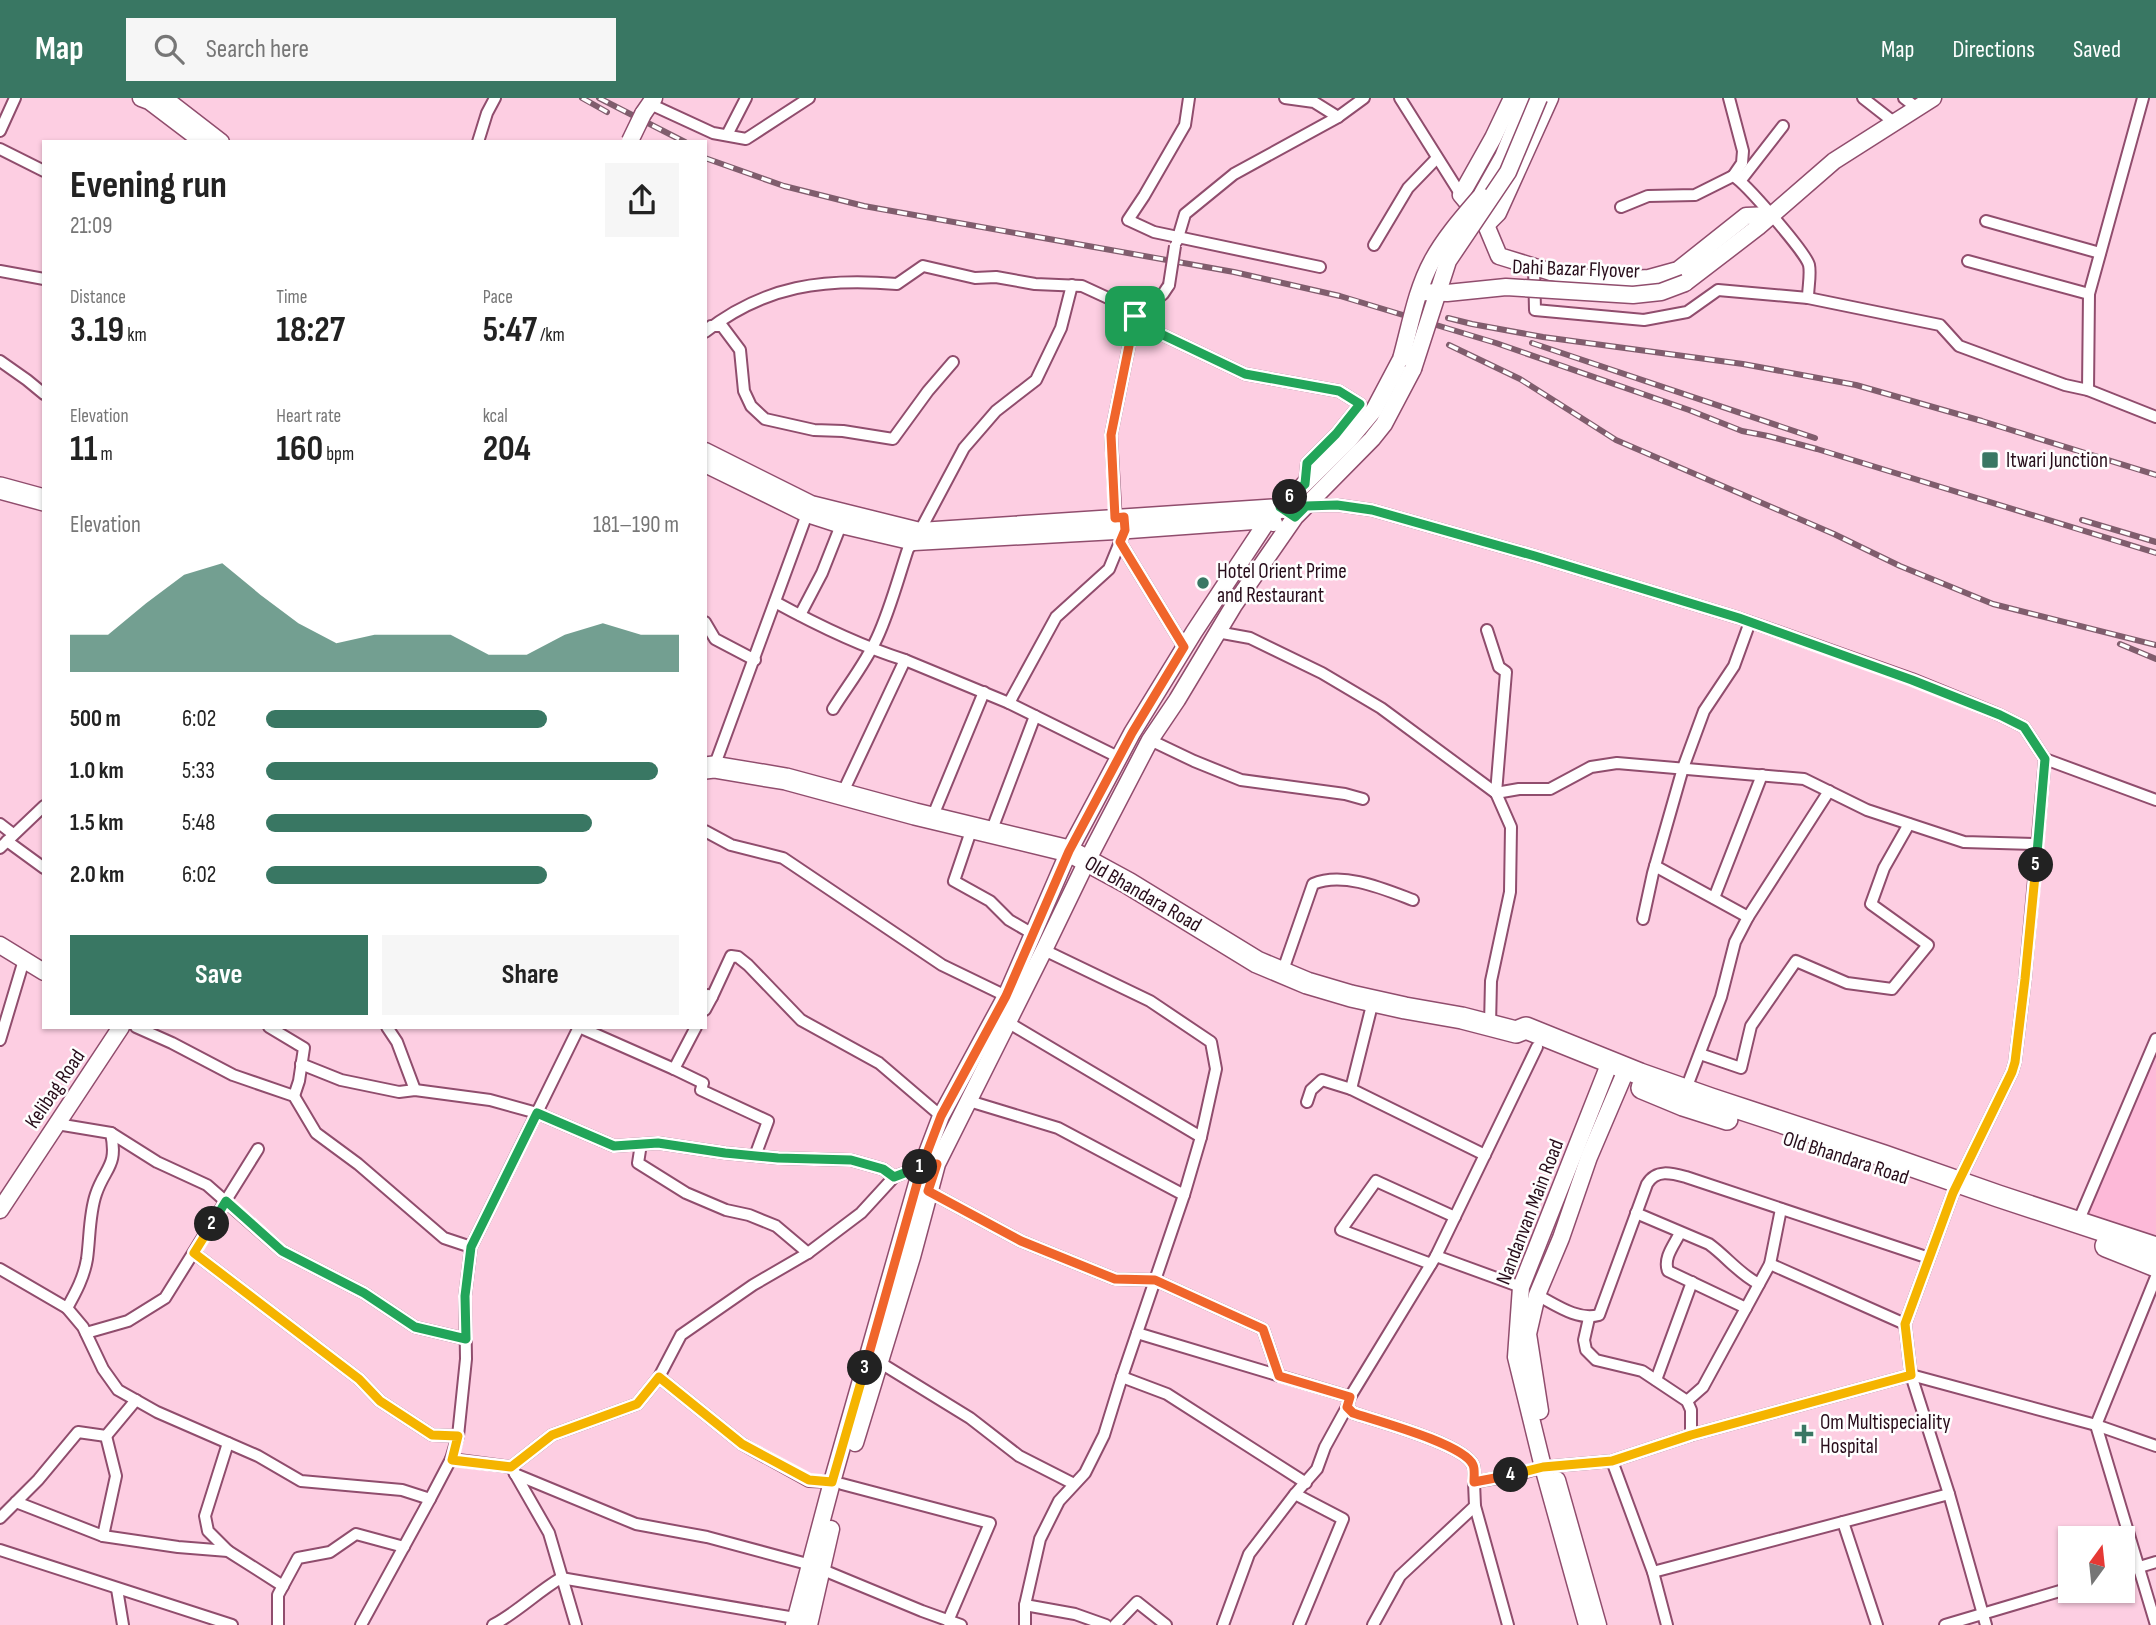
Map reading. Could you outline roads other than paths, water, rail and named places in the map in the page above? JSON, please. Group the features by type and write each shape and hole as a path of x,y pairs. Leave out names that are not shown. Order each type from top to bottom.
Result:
{"highway":[{"path":"0,488 42,499"},
{"name":"Old Bhandara Road","path":"710,768 786,779 1078,856 1128,883 1257,962 1307,984 1516,1032 1522,1041 1540,1041 1616,1071 1683,1105 1956,1188 2156,1266"},
{"path":"1616,1071 1686,1089 1956,1188 2078,1222 2156,1248"}],"main road":[{"path":"1512,98 1461,195 1486,225 1499,257 1580,277 1615,280 1649,278 1678,270 1745,216 1772,215"},
{"path":"837,1483 912,1257 928,1191 930,1165 970,1101 1044,950 1118,757 1184,647 1268,520 1348,441 1374,410 1401,359 1431,262 1448,235 1480,196 1503,157 1527,98"},
{"path":"799,1623 930,1165 941,1116 1006,996 1033,934 1078,856 1234,605 1296,518 1384,424 1413,369 1448,261 1508,172 1539,98"},
{"path":"1486,225 1498,213 1550,98"},
{"name":"Dahi Bazar Flyover","path":"1421,292 1506,287 1633,295 1661,292 1685,283 1758,227 1834,161 1895,123 1911,103 1933,98"},
{"path":"151,99 201,140"},
{"path":"151,99 218,140"},
{"path":"631,140 649,106"},
{"path":"707,453 809,509"},
{"path":"707,465 809,509 917,537 1296,518"},
{"path":"1120,528 1280,507 1296,518"},
{"path":"0,945 42,971"},
{"name":"Kelibag Road","path":"0,1210 120,1029"},
{"path":"1598,1625 1548,1467 1528,1334 1537,1295 1561,1238 1616,1071"},
{"name":"Nandanvan Main Road","path":"1587,1625 1548,1467 1516,1357 1521,1287 1616,1071"}],"street":[{"path":"0,131 15,98"},
{"path":"479,140 495,98"},
{"path":"727,135 746,98"},
{"path":"649,106 713,133 746,139 810,98"},
{"path":"1189,98 1185,125 1128,220 1177,241 1320,267"},
{"path":"1285,98 1314,102 1338,117"},
{"path":"1009,703 1056,617 1109,569 1120,528 1111,435 1135,316 1163,294 1169,285 1185,214 1234,174 1338,117 1364,98"},
{"path":"1400,98 1461,195"},
{"path":"1729,98 1743,151 1737,178"},
{"path":"1863,98 1895,123"},
{"path":"2088,390 2090,294 2143,98"},
{"path":"1621,206 1648,195 1695,195 1737,178 1783,126"},
{"path":"0,149 42,170"},
{"path":"1374,245 1408,188 1437,158"},
{"path":"1737,178 1772,215 1809,264 1808,298"},
{"path":"1986,221 2100,253"},
{"path":"1968,261 2090,294"},
{"path":"707,328 762,297 821,283 862,281 897,284 923,266 975,278 996,277 1035,284 1082,286 1121,304 1142,325 1245,374 1339,391 1360,404 1336,434 1307,463 1305,484"},
{"path":"1534,267 1535,310 1644,320 1687,312 1718,290 1808,298 1940,325 1959,346 2156,416"},
{"path":"0,271 42,279"},
{"path":"833,709 872,649 886,618 908,549 964,448 996,411 1036,380 1061,328 1072,285"},
{"path":"707,328 722,326 740,350 744,391 751,405 765,419 814,430 843,430 894,439 928,391 953,362"},
{"path":"0,361 42,392"},
{"path":"1296,518 1337,505 1372,510 1535,556 1750,622 1912,680 2000,715 2024,727 2045,759 2156,800"},
{"path":"710,768 755,660 809,509"},
{"path":"800,615 822,573 843,519"},
{"path":"1120,528 1184,647"},
{"path":"775,602 872,649 1009,703 1118,757"},
{"path":"1643,919 1682,768 1704,711 1734,666 1750,622"},
{"path":"707,625 715,639 755,660"},
{"path":"1487,630 1499,667 1506,673 1496,793 1511,827 1510,892 1491,981 1490,1025"},
{"path":"1217,632 1250,638 1322,673 1381,708 1496,793 1519,789 1550,789 1591,767 1617,763 1762,775 1804,779 1867,810 1964,842 2038,844"},
{"path":"707,645 715,639"},
{"path":"842,794 905,660"},
{"path":"932,818 984,692"},
{"path":"1033,934 1009,920 990,901 954,881 982,830 1035,716"},
{"path":"1150,740 1241,780 1345,794 1363,799"},
{"path":"1984,1620 1949,1494 1911,1375 1905,1324 1956,1188 2015,1062 2045,759"},
{"path":"1714,898 1762,775"},
{"path":"1686,1089 1721,997 1735,942 1748,917 1829,791"},
{"path":"7,841 42,808"},
{"path":"0,824 7,841 42,866"},
{"path":"1700,1054 1741,1068 1751,1026 1796,961 1847,983 1892,989 1928,945 1871,905 1884,868 1909,824"},
{"path":"707,832 731,845 783,858 942,965 1006,996"},
{"path":"1655,866 1748,917"},
{"path":"1282,973 1313,884 1325,878 1370,884 1413,900"},
{"path":"1025,1625 1025,1605 1040,1539 1059,1500 1085,1473 1104,1435 1184,1195 1201,1137 1216,1069 1211,1042 1150,1001 1044,950"},
{"path":"709,996 732,956 738,957 801,1020 879,1063 941,1116"},
{"path":"0,1040 24,960"},
{"path":"1351,1089 1373,1001"},
{"path":"1009,1023 1201,1137"},
{"path":"140,1029 233,1075 293,1096 316,1133 358,1164 444,1238 471,1247"},
{"path":"273,1029 304,1048 299,1081 293,1096"},
{"path":"388,1029 397,1042 415,1090"},
{"path":"361,1625 452,1460 458,1436 466,1359 465,1296 471,1247 578,1029"},
{"path":"584,1029 703,1083 701,1090 768,1121 755,1156"},
{"path":"674,1069 695,1029"},
{"path":"2078,1222 2156,1039"},
{"path":"1223,1625 1249,1554 1317,1469 1348,1402 1434,1260 1540,1041"},
{"path":"302,1065 341,1080 399,1092 415,1090 490,1100 537,1113 614,1146 658,1143 755,1156 851,1160 883,1169 894,1177"},
{"path":"1307,1102 1311,1090 1322,1080 1351,1089 1485,1154"},
{"path":"970,1101 1058,1128 1184,1195"},
{"path":"57,1124 111,1133 156,1162 207,1185 282,1251 364,1293 415,1327 466,1339"},
{"path":"67,1308 81,1284 96,1194 110,1168 115,1149 111,1133"},
{"path":"641,1144 638,1163 686,1193 726,1210 749,1215 776,1226 808,1253"},
{"path":"86,1333 128,1321 166,1298 258,1149"},
{"path":"513,1471 552,1435 637,1404 659,1377 681,1335 808,1253 861,1213 894,1177 930,1165"},
{"path":"1537,1295 1578,1315 1589,1318 1599,1315 1647,1184 1651,1177 1659,1173 1686,1177 1929,1258"},
{"path":"1455,1217 1376,1181 1342,1230 1521,1287"},
{"path":"928,1191 1021,1241 1115,1279 1155,1280 1263,1329 1279,1376"},
{"path":"1688,1401 1703,1387 1770,1264 1781,1209"},
{"path":"1636,1213 1709,1244 1744,1276 1759,1284"},
{"path":"1680,1233 1666,1264 1668,1271 1746,1308"},
{"path":"194,1253 359,1379 380,1401 432,1435 458,1436"},
{"path":"1770,1264 1905,1324"},
{"path":"0,1269 67,1308 86,1333 103,1369 118,1390 136,1401 258,1456 301,1481 402,1490 430,1499"},
{"path":"2156,1277 2096,1425 2156,1625"},
{"path":"1656,1380 1692,1282"},
{"path":"1589,1318 1584,1340 1586,1350 1597,1360 1642,1371 1688,1401 1691,1435"},
{"path":"1137,1333 1279,1376 1348,1402 1353,1413 1442,1443 1464,1456 1473,1465 1475,1506 1508,1625"},
{"path":"878,1362 970,1418 1019,1456 1074,1484"},
{"path":"1474,1482 1548,1467 1612,1461 1691,1435 1911,1375 2096,1425 2156,1446"},
{"path":"659,1377 742,1444 809,1480 837,1483 989,1523 948,1620"},
{"path":"1122,1377 1167,1394 1306,1482"},
{"path":"106,1436 136,1401"},
{"path":"0,1518 38,1480 78,1432 106,1436"},
{"path":"103,1536 116,1476 106,1436"},
{"path":"228,1443 205,1516 208,1531 228,1550 283,1586"},
{"path":"452,1460 513,1471 636,1524 707,1537 817,1567 961,1625"},
{"path":"1612,1461 1653,1572 1667,1625"},
{"path":"513,1471 548,1534 576,1625"},
{"path":"1295,1494 1343,1519 1299,1625"},
{"path":"1653,1572 1949,1494"},
{"path":"16,1502 103,1536 178,1547 228,1550"},
{"path":"1373,1625 1400,1576 1475,1506"},
{"path":"1843,1522 1877,1625"},
{"path":"278,1625 278,1595 298,1558 330,1552 356,1534 404,1547"},
{"path":"0,1550 232,1625"},
{"path":"2135,1569 2156,1562"},
{"path":"493,1625 510,1616 542,1589 561,1578 799,1623"},
{"path":"117,1589 123,1625"},
{"path":"1945,1625 1984,1620 2058,1592"},
{"path":"1115,1625 1137,1602 1166,1625"},
{"path":"1025,1605 1075,1614 1106,1625"}],"railway":[{"path":"582,98 607,112"},
{"path":"599,98 681,140"},
{"path":"707,159 784,186 864,206 1234,272 1340,296 1496,343 1742,431 1817,449 2156,553"},
{"path":"1448,318 1543,337 1743,364 1856,385 2156,475"},
{"path":"1532,343 1815,438"},
{"path":"1449,345 1520,379 1616,440 1834,534 1900,566 1993,604 2156,645"},
{"path":"2082,520 2156,542"},
{"path":"2120,644 2156,659"}],"place":[{"name":"Itwari Junction","path":"1990,460"},
{"name":"Hotel Orient Prime and Restaurant","path":"1203,583"},
{"name":"Om Multispeciality Hospital","path":"1804,1434"}]}
